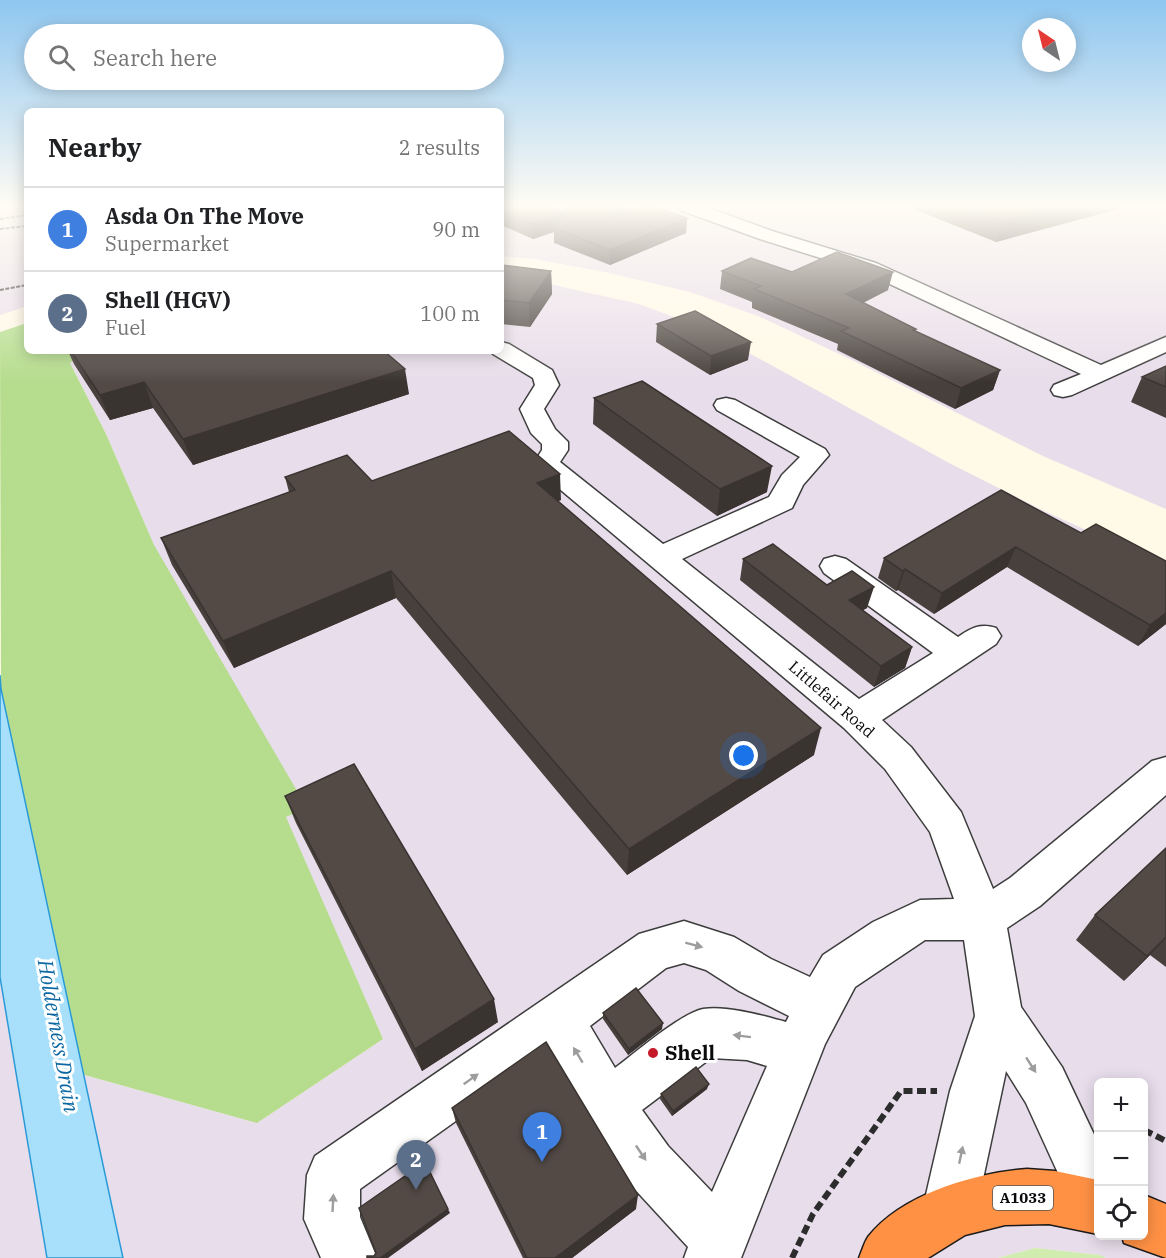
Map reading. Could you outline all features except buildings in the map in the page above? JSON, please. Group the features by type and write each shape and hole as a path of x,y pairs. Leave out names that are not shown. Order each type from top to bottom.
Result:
{"highway":[{"name":"A1033","path":"887,1258 899,1244 949,1212 996,1199 1048,1197 1094,1206"},
{"path":"1148,1225 1166,1232"}],"street":[{"path":"875,265 927,302 1024,339 1101,374"},
{"path":"1003,348 1049,328"},
{"path":"1063,390 1166,344"},
{"name":"Littlefair Road","path":"504,351 544,375 547,385 532,409 544,433 555,442 555,450 546,464 857,718 898,758 947,824 983,919 999,1016 1044,1085 1094,1191"},
{"path":"660,557 782,502 785,488 792,478 805,469 816,455 726,405"},
{"path":"836,566 971,645 857,718"},
{"path":"573,1009 562,1029 649,1165 716,1249 798,1050 839,971 889,937 920,920 983,919 1025,892 1166,772"},
{"path":"349,1258 332,1219 334,1175 573,1009 655,949 684,942 718,951 755,975 819,1006"},
{"name":"Littlefair Road","path":"949,1212 975,1091 999,1016"},
{"path":"608,1104 704,1033 747,1036 798,1050"}],"path":[{"path":"0,290 24,286"},
{"path":"792,1258 813,1214 901,1091 975,1091"},
{"path":"1148,1132 1166,1140"}],"shaded area":[{"path":"0,265 24,265 24,307 0,315"},
{"path":"565,265 1166,265 1166,509 1043,456 852,360 758,316 690,292"},
{"path":"504,277 523,278 639,304 690,323 720,337 949,463 1044,511 1166,566 1166,1258 1106,1258 1099,1255 1035,1248 998,1258 123,1258 81,1074 257,1123 383,1039 285,817 307,808 162,564 106,434 70,363 75,358 73,354 504,354"},
{"path":"0,977 47,1258 0,1258"}],"green space":[{"path":"24,324 24,354 73,354 75,359 70,363 106,434 154,545 307,808 286,817 383,1039 257,1123 81,1074 1,689 0,332"},
{"path":"1035,1248 1100,1255 1106,1258 998,1258"}],"water":[{"name":"Holderness Drain","path":"0,675 1,689 123,1258 47,1258 0,977"}],"place":[{"name":"Shell","path":"653,1053"},
{"name":"Asda On The Move","path":"542,1162"},
{"name":"Shell (HGV)","path":"416,1190"}]}
